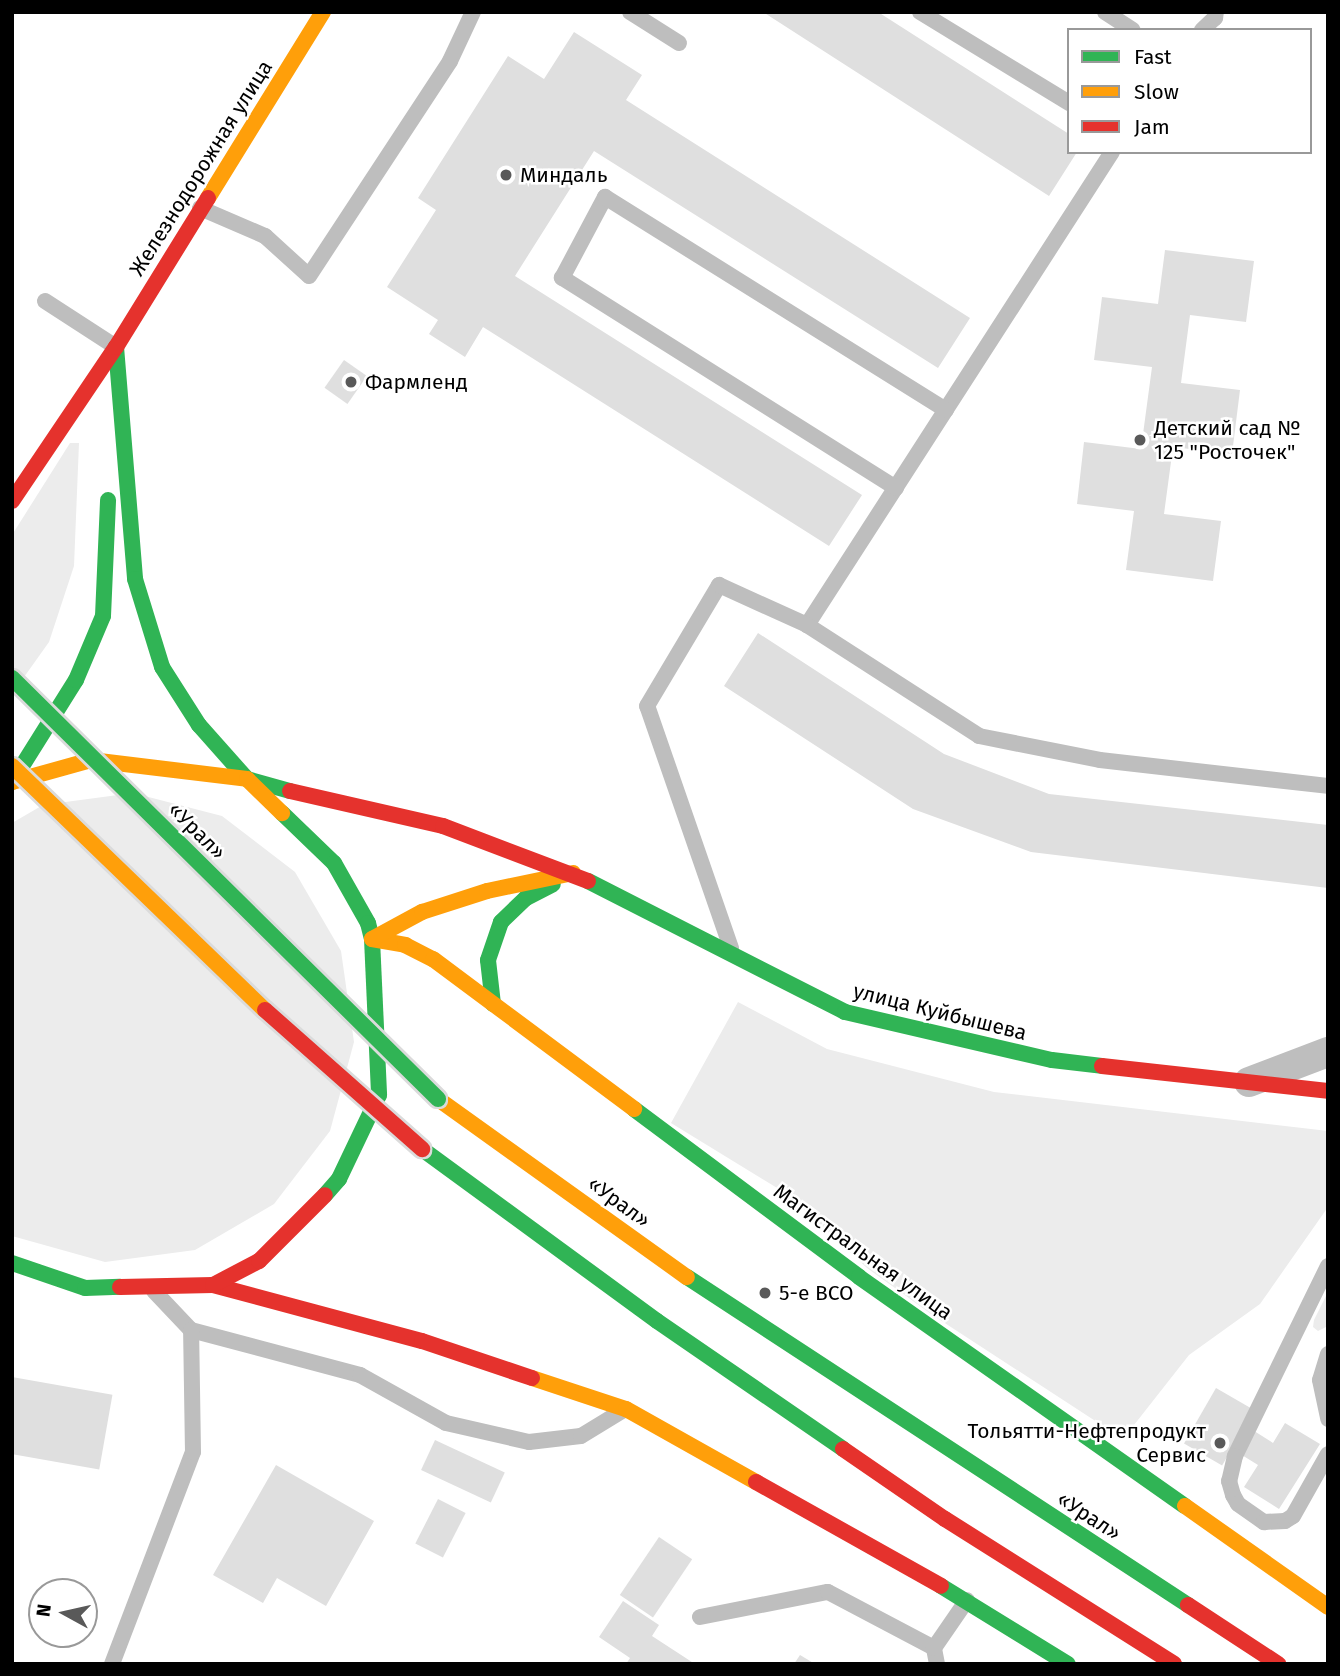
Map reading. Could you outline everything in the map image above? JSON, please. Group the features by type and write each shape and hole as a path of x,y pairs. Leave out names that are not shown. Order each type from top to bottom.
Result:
{"main road":[{"name":"Железнодорожная улица","path":"12,501 116,347 323,12"},
{"path":"12,782 76,680 103,616 116,347"},
{"path":"116,347 135,579 162,667 199,724 247,779 334,863 368,923 372,939 379,1095 339,1179 300,1223 259,1261 213,1286"},
{"name":"«Урал»","path":"12,678 438,1099 701,1287 1278,1664"},
{"name":"улица Куйбышева","path":"12,782 91,760 247,779 334,803 443,826 573,873 845,1012 1052,1060 1328,1091"},
{"path":"12,766 264,1009 422,1149 657,1321 945,1519 1174,1664"},
{"path":"372,939 422,912 487,891 573,873"},
{"path":"493,1004 488,960 501,922 526,898 573,873"},
{"name":"Магистральная улица","path":"372,939 405,945 433,959 859,1277 1328,1607"},
{"path":"12,1263 85,1288 213,1286 422,1341 626,1409 967,1600 1068,1664"}],"street":[{"path":"1248,1082 1328,1052"}],"lane":[{"path":"200,208 265,236 309,276 450,61 473,12"},
{"path":"631,12 679,43"},
{"path":"920,12 1067,102"},
{"path":"1105,12 1130,28"},
{"path":"1204,28 1215,18 1216,12"},
{"path":"807,625 1111,154"},
{"path":"896,488 562,278 605,197 946,410"},
{"path":"44,301 116,347"},
{"path":"733,955 647,706 719,584 807,625 979,736 1100,760 1328,786"},
{"path":"1328,1266 1235,1456 1229,1481 1233,1495 1238,1504 1264,1521 1285,1521 1293,1516 1328,1454"},
{"path":"152,1289 191,1329 360,1375 446,1423 529,1442 581,1436 626,1409"},
{"path":"112,1664 193,1452 191,1329"},
{"path":"1328,1354 1320,1380 1328,1419"},
{"path":"700,1617 828,1592 936,1656 967,1600"}],"shaded area":[{"path":"70,443 79,443 74,566 49,642 12,694 12,535"},
{"path":"133,793 222,816 295,872 341,951 354,1042 330,1131 274,1204 195,1250 105,1262 12,1236 12,823 43,805"},
{"path":"738,1002 827,1049 994,1092 1328,1131 1328,1207 1260,1304 1189,1355 1123,1439 934,1316 867,1268 787,1194 671,1123"},
{"path":"1328,1292 1328,1326 1318,1331 1313,1327 1314,1320"}],"building":[{"path":"763,12 878,12 1067,133 1067,154 1076,154 1049,196"},
{"path":"574,32 642,75 626,100 970,318 938,368 594,151 515,276 862,495 829,546 483,327 465,357 429,334 438,320 387,287 436,210 418,198 508,56 544,79"},
{"path":"1165,250 1254,261 1246,322 1190,315 1181,383 1240,390 1232,454 1173,447 1164,514 1221,521 1213,581 1126,570 1134,511 1077,504 1084,442 1141,449 1152,367 1094,360 1102,297 1158,304"},
{"path":"344,360 367,376 347,404 324,388"},
{"path":"758,633 944,754 1049,794 1328,825 1328,888 1031,852 913,809 724,686"},
{"path":"12,1377 112,1395 99,1470 12,1454"},
{"path":"1216,1388 1254,1410 1222,1465 1184,1443"},
{"path":"1285,1423 1320,1444 1279,1509 1244,1487 1258,1465 1237,1452 1251,1429 1273,1443"},
{"path":"435,1440 505,1473 491,1502 421,1470"},
{"path":"276,1465 374,1521 326,1606 277,1578 263,1603 213,1575"},
{"path":"438,1499 466,1513 443,1558 415,1544"},
{"path":"659,1537 692,1559 653,1617 620,1595"},
{"path":"623,1601 659,1625 652,1636 695,1664 626,1664 630,1658 599,1637"},
{"path":"800,1655 815,1664 794,1664"}],"traffic: fast":[{"path":"116,347 135,579 162,667 199,725 247,779 290,791"},
{"path":"12,782 76,680 103,616 108,500"},
{"path":"12,678 438,1099"},
{"path":"282,813 334,863 368,923 372,939 379,1095 339,1179 325,1195"},
{"path":"588,881 845,1012 1052,1060 1102,1066"},
{"path":"493,1004 488,960 501,922 526,898 553,884"},
{"path":"634,1109 859,1277 1185,1506"},
{"path":"422,1149 657,1321 843,1449"},
{"path":"12,1263 85,1288 120,1287"},
{"path":"687,1277 1188,1605"},
{"path":"941,1586 1068,1664"}],"traffic: slow":[{"path":"208,198 323,12"},
{"path":"12,782 91,760 247,779 282,813"},
{"path":"12,766 265,1010"},
{"path":"372,939 422,912 487,891 573,873"},
{"path":"372,939 405,945 433,959 634,1109"},
{"path":"438,1099 687,1277"},
{"path":"532,1378 626,1409 756,1482"},
{"path":"1185,1506 1328,1607"}],"traffic: jam":[{"path":"12,501 116,347 208,198"},
{"path":"290,791 443,826 588,881"},
{"path":"265,1010 422,1149"},
{"path":"1102,1066 1328,1091"},
{"path":"120,1287 213,1285 259,1261 325,1195"},
{"path":"213,1285 422,1341 532,1378"},
{"path":"843,1449 945,1519 1174,1664"},
{"path":"756,1482 941,1586"},
{"path":"1188,1605 1278,1664"}],"place":[{"name":"Миндаль","path":"506,175"},
{"name":"Фармленд","path":"351,382"},
{"name":"Детский сад № 125 \"Росточек\"","path":"1140,440"},
{"name":"5-е ВСО","path":"765,1293"},
{"name":"Тольятти-Нефтепродукт Сервис","path":"1220,1443"}]}
